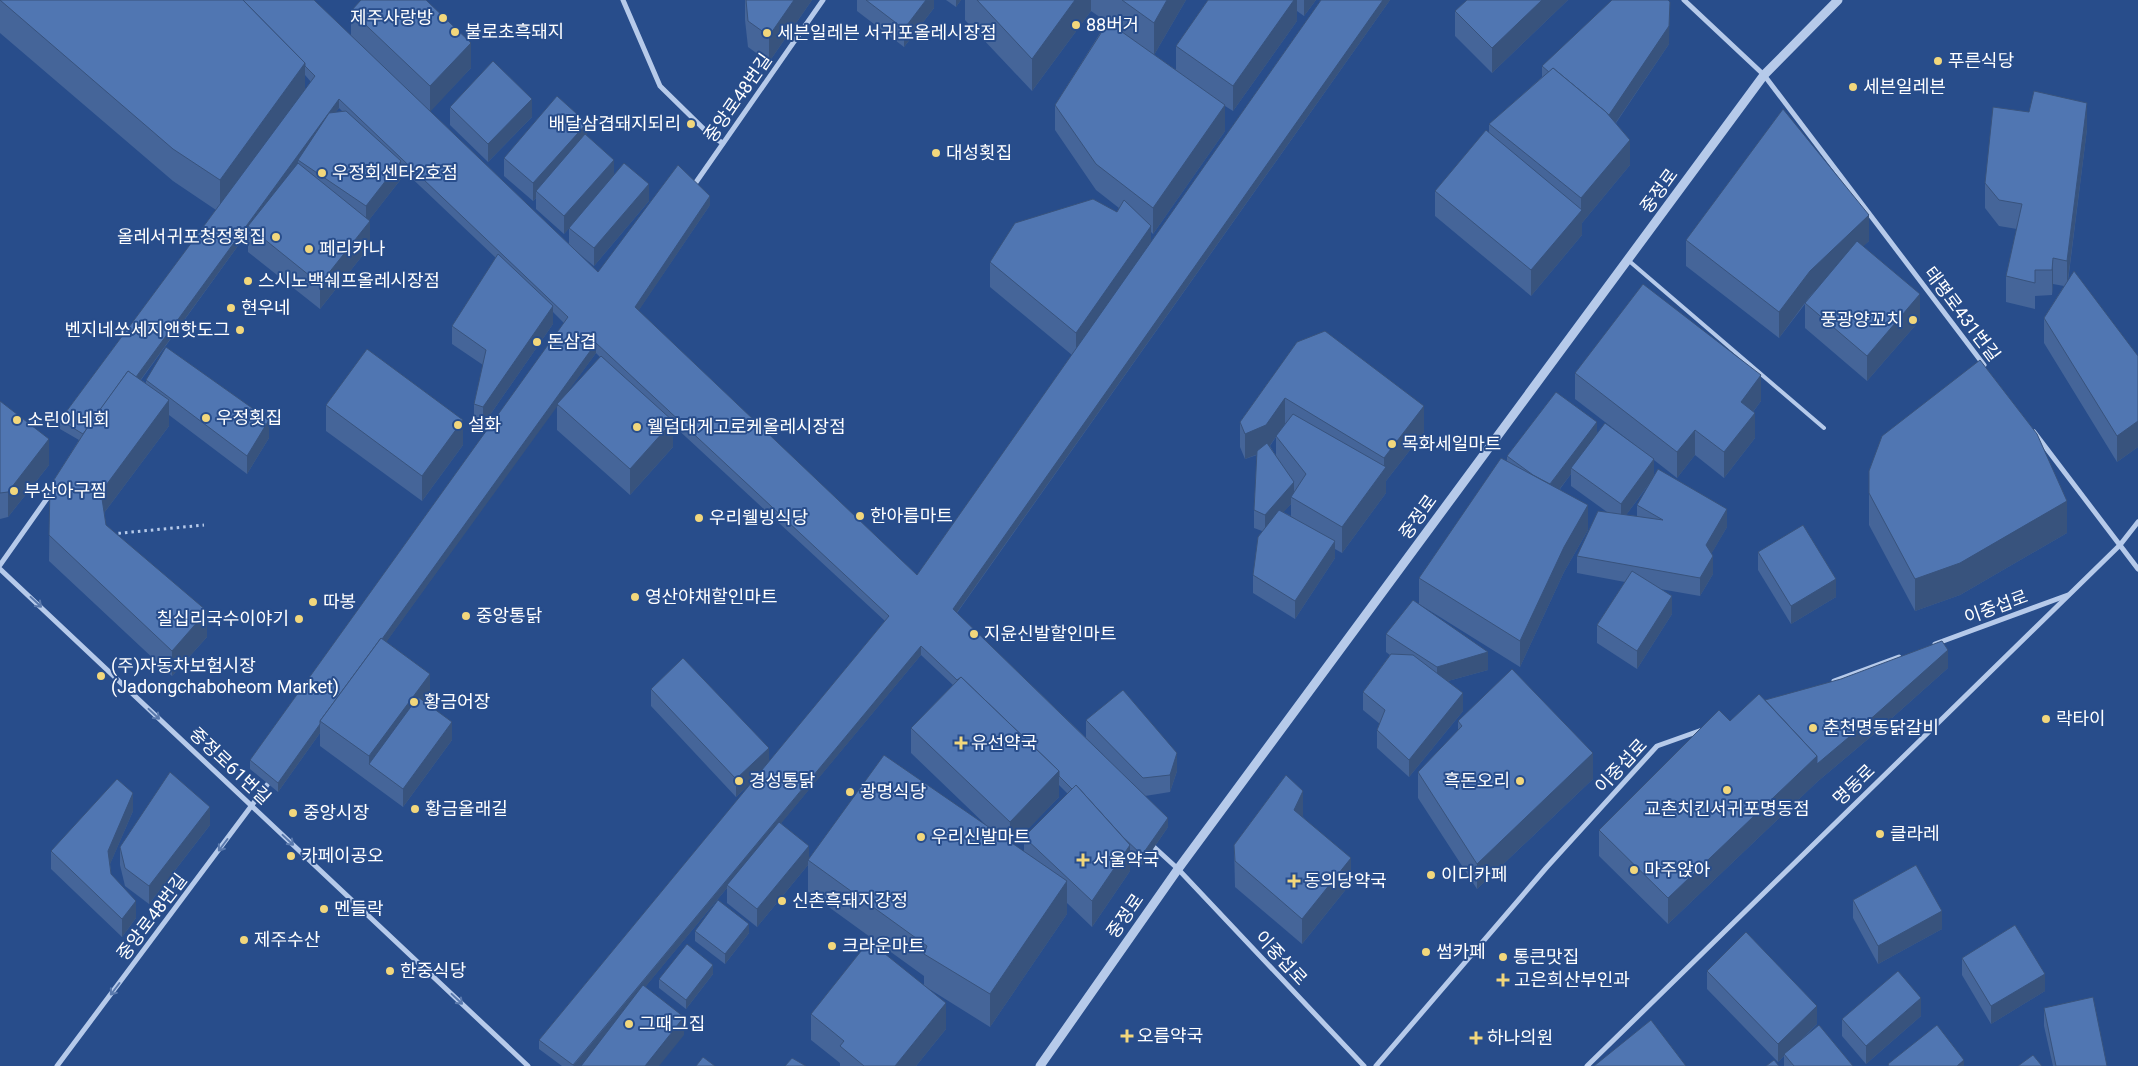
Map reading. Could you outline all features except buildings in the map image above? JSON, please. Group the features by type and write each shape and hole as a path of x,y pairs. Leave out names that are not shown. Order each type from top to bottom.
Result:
{"street":[{"path":"623,0 660,86 712,137 723,143"},
{"name":"중앙로48번길","path":"691,188 823,0"},
{"name":"태평로431번길","path":"1684,0 1764,75 1987,370"},
{"name":"중정로","path":"1040,1066 1178,869 1764,75 1838,0"},
{"path":"2029,425 2138,569"},
{"path":"0,567 56,485"},
{"name":"명동로","path":"1587,1066 2120,544 2138,522"},
{"name":"중정로61번길","path":"0,567 528,1066"},
{"name":"이중섭로","path":"1928,646 2068,595"},
{"path":"1825,684 1909,653"},
{"name":"이중섭로","path":"1376,1066 1546,868 1657,746 1704,729"},
{"name":"중앙로48번길","path":"57,1066 268,785"},
{"name":"이중섭로","path":"1154,847 1178,869 1364,1066"}],"lane":[{"path":"1628,260 1824,428"}],"path":[{"path":"104,535 204,525"}],"place":[{"name":"제주사랑방","path":"443,18"},
{"name":"88버거","path":"1076,25"},
{"name":"불로초흑돼지","path":"455,32"},
{"name":"세븐일레븐 서귀포올레시장점","path":"767,33"},
{"name":"푸른식당","path":"1938,61"},
{"name":"세븐일레븐","path":"1853,87"},
{"name":"배달삼겹돼지되리","path":"691,124"},
{"name":"대성횟집","path":"936,153"},
{"name":"우정회센타2호점","path":"322,173"},
{"name":"올레서귀포청정횟집","path":"276,237"},
{"name":"페리카나","path":"309,249"},
{"name":"스시노백쉐프올레시장점","path":"248,281"},
{"name":"현우네","path":"231,308"},
{"name":"풍광양꼬치","path":"1913,320"},
{"name":"벤지네쏘세지앤핫도그","path":"240,330"},
{"name":"돈삼겹","path":"537,342"},
{"name":"우정횟집","path":"206,418"},
{"name":"소린이네회","path":"17,420"},
{"name":"설화","path":"458,425"},
{"name":"웰덤대게고로케올레시장점","path":"637,427"},
{"name":"목화세일마트","path":"1392,444"},
{"name":"부산아구찜","path":"14,491"},
{"name":"한아름마트","path":"860,516"},
{"name":"우리웰빙식당","path":"699,518"},
{"name":"영산야채할인마트","path":"635,597"},
{"name":"따봉","path":"313,602"},
{"name":"중앙통닭","path":"466,616"},
{"name":"칠십리국수이야기","path":"299,619"},
{"name":"지윤신발할인마트","path":"974,634"},
{"name":"(주)자동차보험시장 (Jadongchaboheom Market)","path":"101,676"},
{"name":"황금어장","path":"414,702"},
{"name":"락타이","path":"2046,719"},
{"name":"춘천명동닭갈비","path":"1813,728"},
{"name":"유선약국","path":"961,743"},
{"name":"경성통닭","path":"739,781"},
{"name":"흑돈오리","path":"1520,781"},
{"name":"교촌치킨서귀포명동점","path":"1727,790"},
{"name":"광명식당","path":"850,792"},
{"name":"황금올래길","path":"415,809"},
{"name":"중앙시장","path":"293,813"},
{"name":"클라레","path":"1880,834"},
{"name":"우리신발마트","path":"921,837"},
{"name":"카페이공오","path":"291,856"},
{"name":"서울약국","path":"1083,860"},
{"name":"마주앉아","path":"1634,870"},
{"name":"이디카페","path":"1431,875"},
{"name":"동의당약국","path":"1294,881"},
{"name":"신촌흑돼지강정","path":"782,901"},
{"name":"멘들락","path":"324,909"},
{"name":"제주수산","path":"244,940"},
{"name":"크라운마트","path":"832,946"},
{"name":"썸카페","path":"1426,952"},
{"name":"통큰맛집","path":"1503,957"},
{"name":"한중식당","path":"390,971"},
{"name":"고은희산부인과","path":"1503,980"},
{"name":"그때그집","path":"629,1024"},
{"name":"오름약국","path":"1127,1036"},
{"name":"하나의원","path":"1476,1038"}]}
